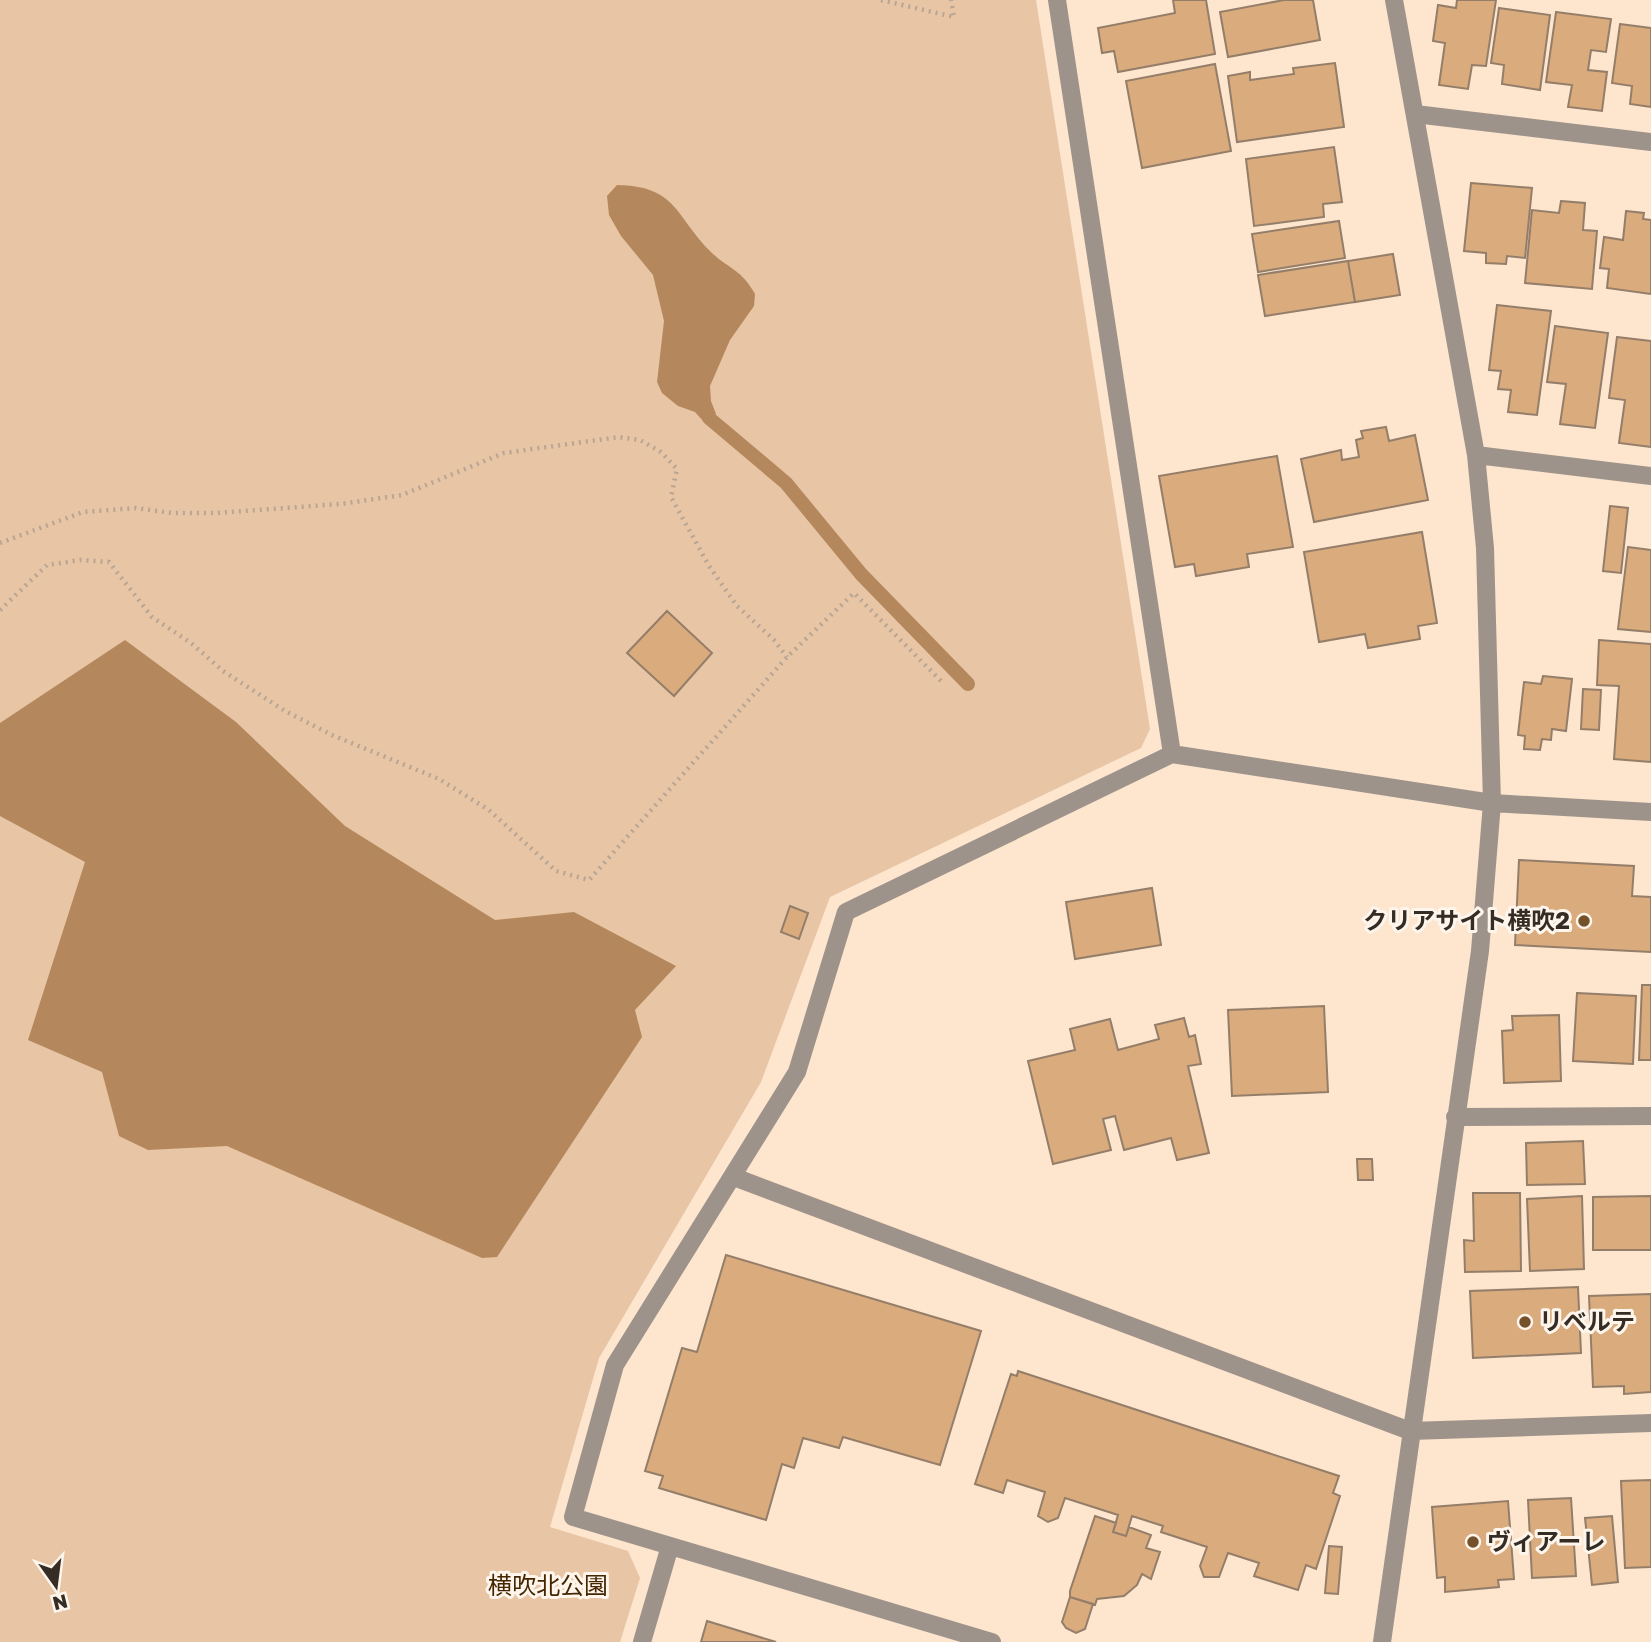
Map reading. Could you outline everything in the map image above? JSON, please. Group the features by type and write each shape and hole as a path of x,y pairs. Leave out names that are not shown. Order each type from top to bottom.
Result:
{"street":[{"path":"1057,0 1172,754"},
{"path":"1382,1642 1480,951 1492,803 1485,548 1476,455 1394,0"},
{"path":"1415,114 1651,142"},
{"path":"1476,455 1651,476"},
{"path":"992,1642 972,1639 573,1517 615,1366 797,1072 846,912 1172,754 1492,803 1651,812"},
{"path":"1455,1117 1651,1116"},
{"path":"734,1177 1410,1431 1651,1423"},
{"path":"642,1642 670,1546"}],"path":[{"path":"881,0 954,17 951,0"},
{"path":"0,543 83,512 136,508 172,513 216,513 340,504 402,495 505,453 619,436 640,440 661,452 677,469 671,497 709,566 737,606 774,640 787,657"},
{"path":"0,610 47,565 80,560 109,562 152,617 191,643 223,671 285,711 332,735 439,779 489,810 556,871 589,880 787,657 854,593 944,684"}],"green space":[{"name":"横吹北公園","path":"0,0 1036,0 1150,729 1141,748 830,897 761,1082 599,1358 550,1527 628,1551 640,1578 620,1642 0,1642"}],"shaded area":[{"path":"617,185 636,187 663,197 709,250 739,273 755,294 754,306 730,340 710,386 711,401 716,414 704,422 695,412 678,406 662,393 657,382 664,321 653,275 621,236 609,215 607,196"},
{"path":"125,640 236,722 345,826 495,920 574,912 676,966 635,1010 642,1037 497,1257 482,1258 227,1146 148,1150 119,1136 102,1072 28,1040 85,862 0,816 0,723"}],"building":[{"path":"1173,0 1206,0 1215,54 1118,72 1114,51 1102,53 1098,28 1175,13"},
{"path":"1284,0 1313,0 1320,40 1228,57 1220,12"},
{"path":"1457,0 1496,0 1486,66 1472,65 1468,89 1439,85 1445,43 1433,41 1438,5 1456,8"},
{"path":"1499,8 1550,15 1540,90 1502,84 1504,65 1491,63"},
{"path":"1556,12 1611,19 1606,52 1591,50 1588,70 1607,72 1602,111 1568,107 1572,85 1546,82"},
{"path":"1620,24 1651,28 1651,107 1630,104 1632,86 1612,83"},
{"path":"1335,63 1344,127 1237,142 1228,76 1250,72 1250,80 1294,74 1293,68"},
{"path":"1215,64 1231,151 1142,168 1126,81"},
{"path":"1334,147 1342,202 1323,204 1324,217 1254,226 1246,159"},
{"path":"1471,183 1532,188 1525,258 1507,256 1506,264 1486,263 1486,253 1464,251"},
{"path":"1561,201 1585,203 1583,230 1597,231 1592,289 1525,283 1532,210 1559,213"},
{"path":"1626,211 1644,213 1643,219 1651,220 1651,294 1607,288 1609,269 1600,268 1604,237 1623,240"},
{"path":"1339,221 1345,258 1258,272 1252,234"},
{"path":"1393,254 1400,295 1355,302 1348,261"},
{"path":"1348,261 1355,302 1265,316 1258,275"},
{"path":"1497,305 1551,311 1537,415 1508,412 1511,390 1498,389 1501,371 1489,370"},
{"path":"1555,326 1608,333 1595,428 1560,424 1566,384 1547,382"},
{"path":"1617,337 1651,341 1651,447 1619,443 1625,400 1609,398"},
{"path":"1386,427 1389,441 1415,435 1428,500 1314,522 1301,459 1341,450 1342,460 1359,457 1356,440 1363,438 1361,431"},
{"path":"1277,456 1293,547 1247,554 1249,567 1196,576 1194,564 1175,567 1159,476"},
{"path":"1610,506 1628,508 1621,573 1603,571"},
{"path":"1422,532 1437,623 1418,626 1420,639 1368,648 1365,634 1319,642 1304,552"},
{"path":"1628,547 1651,550 1651,632 1618,629"},
{"path":"667,611 712,653 674,696 627,653"},
{"path":"1599,640 1651,644 1651,762 1614,759 1619,686 1597,685"},
{"path":"1543,676 1572,679 1566,731 1552,729 1551,740 1542,739 1540,750 1524,749 1525,736 1518,735 1524,682 1541,684"},
{"path":"1583,689 1601,690 1599,730 1581,729"},
{"name":"クリアサイト横吹2","path":"1519,860 1634,866 1632,896 1651,897 1651,952 1515,945"},
{"path":"1152,888 1161,945 1075,959 1066,902"},
{"path":"790,906 808,913 799,939 781,932"},
{"path":"1642,985 1651,985 1651,1060 1639,1060"},
{"path":"1577,993 1636,996 1633,1064 1573,1061"},
{"path":"1324,1006 1328,1092 1232,1096 1228,1010"},
{"path":"1559,1015 1561,1081 1504,1083 1502,1031 1513,1030 1512,1016"},
{"path":"1184,1018 1189,1037 1195,1035 1201,1064 1188,1066 1209,1153 1177,1160 1171,1138 1124,1150 1115,1116 1103,1119 1111,1150 1053,1164 1028,1061 1075,1050 1070,1029 1110,1019 1118,1050 1159,1039 1155,1025"},
{"path":"1583,1141 1585,1184 1527,1185 1526,1143"},
{"path":"1357,1159 1372,1159 1373,1180 1358,1180"},
{"path":"1473,1193 1520,1193 1521,1271 1465,1272 1464,1240 1474,1241"},
{"path":"1582,1196 1584,1269 1530,1271 1527,1199"},
{"path":"1651,1196 1651,1250 1593,1250 1593,1197"},
{"path":"726,1255 981,1331 940,1465 843,1437 839,1448 803,1438 794,1468 782,1464 766,1520 659,1488 663,1476 645,1471 682,1348 697,1352"},
{"name":"リベルテ","path":"1578,1287 1581,1353 1473,1358 1470,1291"},
{"path":"1651,1294 1651,1392 1624,1394 1624,1386 1593,1387 1589,1296"},
{"path":"1018,1371 1339,1476 1333,1493 1340,1496 1316,1569 1306,1565 1298,1590 1254,1576 1259,1563 1228,1553 1219,1577 1204,1577 1200,1566 1207,1547 1161,1532 1163,1526 1132,1516 1126,1536 1113,1532 1118,1515 1065,1498 1058,1518 1048,1522 1038,1516 1045,1492 1007,1480 1003,1493 975,1484 1011,1374 1017,1376"},
{"path":"1651,1480 1651,1567 1625,1568 1621,1481"},
{"path":"1571,1498 1576,1576 1532,1578 1528,1500"},
{"name":"ヴィアーレ","path":"1508,1501 1514,1579 1498,1580 1499,1587 1445,1592 1445,1577 1437,1578 1432,1507"},
{"path":"1095,1516 1116,1523 1113,1532 1126,1536 1129,1527 1151,1535 1146,1548 1160,1552 1151,1579 1142,1574 1137,1585 1124,1596 1097,1599 1095,1605 1070,1597 1070,1591"},
{"path":"1612,1516 1618,1582 1592,1585 1585,1518"},
{"path":"1329,1546 1342,1547 1338,1594 1325,1593"},
{"path":"1070,1597 1093,1604 1085,1629 1076,1633 1066,1628 1062,1622"},
{"path":"707,1621 776,1642 701,1642"}],"waterway":[{"path":"709,418 786,483 861,574 968,684"}],"place":[{"name":"クリアサイト横吹2","path":"1584,921"},
{"name":"リベルテ","path":"1525,1322"},
{"name":"ヴィアーレ","path":"1473,1542"}]}
